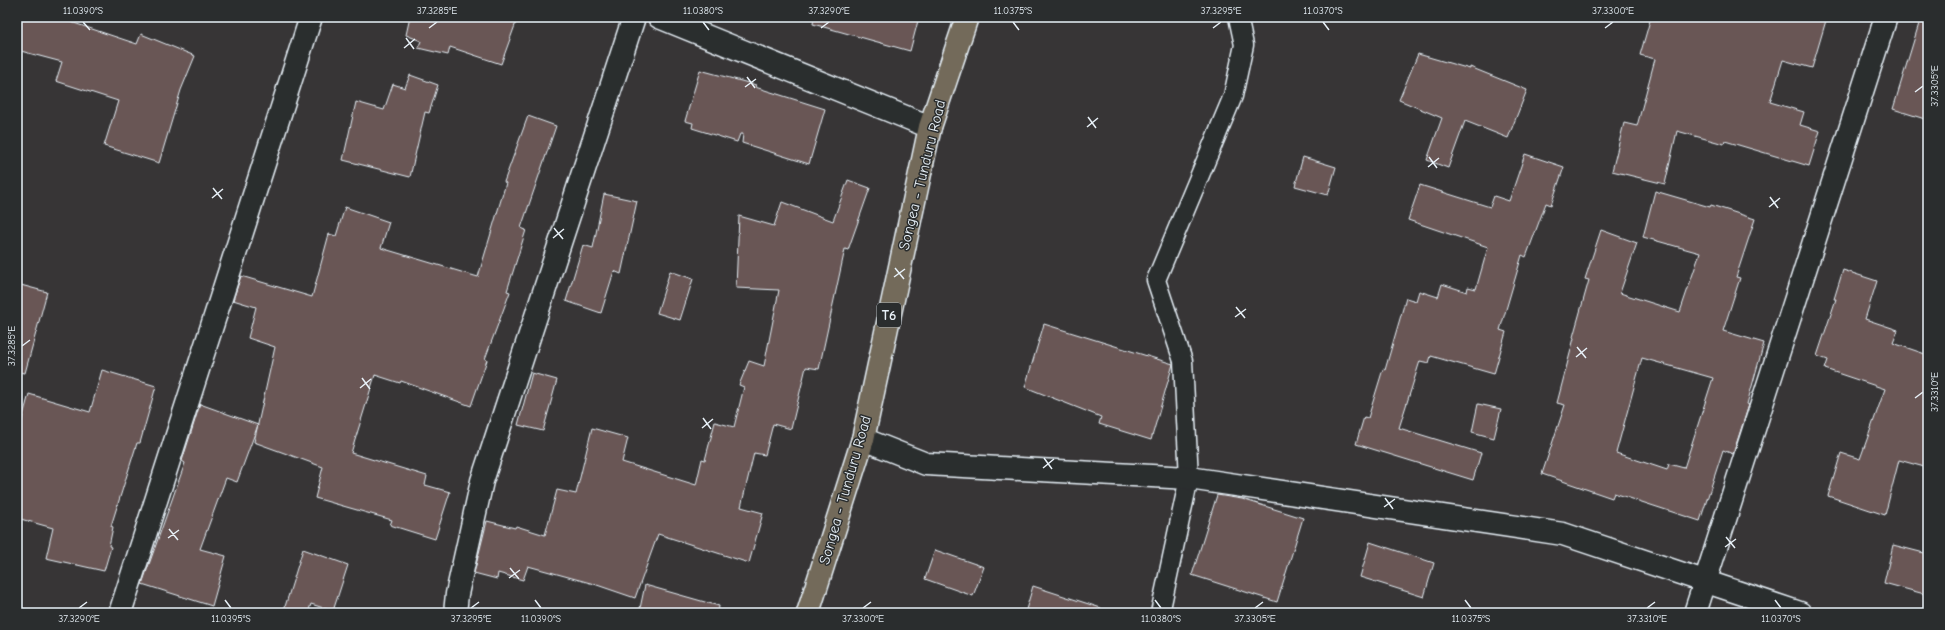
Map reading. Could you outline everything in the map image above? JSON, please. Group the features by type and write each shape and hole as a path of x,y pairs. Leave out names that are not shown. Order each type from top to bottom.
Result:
{"highway":[{"name":"Songea - Tunduru Road","path":"808,613 863,439 930,127 967,17"}],"street":[{"path":"120,613 311,17"},
{"path":"454,613 482,481 634,17"},
{"path":"659,17 930,127"},
{"path":"1695,613 1886,17"},
{"path":"863,439 926,464 1189,478 1563,534 1800,613"}],"lane":[{"path":"1160,613 1189,478 1184,361 1156,280 1233,96 1244,45 1238,17"}],"building":[{"path":"17,17 56,17 137,44 141,34 195,56 181,90 159,163 104,146 118,101 56,81 62,62 17,50"},
{"path":"410,17 518,17 501,64 450,47 448,55 418,48 421,41 406,35"},
{"path":"814,17 919,17 910,51 813,24"},
{"path":"1651,17 1827,17 1812,68 1783,60 1770,102 1804,112 1800,125 1820,131 1809,166 1725,141 1724,144 1677,131 1665,184 1612,171 1624,123 1637,126 1655,59 1640,55"},
{"path":"1921,17 1928,17 1928,120 1893,109"},
{"path":"1418,54 1470,69 1470,67 1527,90 1508,138 1465,121 1448,168 1427,160 1442,118 1399,100"},
{"path":"700,70 756,85 755,87 825,109 809,164 742,143 743,134 740,134 737,142 692,128 693,123 685,121"},
{"path":"410,75 438,85 429,113 425,112 410,177 343,160 356,102 384,110 393,84 405,88"},
{"path":"528,116 556,126 521,228 526,230 507,291 510,292 485,359 487,360 471,406 401,381 400,383 375,375 351,453 427,476 425,485 450,492 435,539 390,525 392,520 315,498 323,467 254,442 275,347 248,338 256,307 233,300 241,276 312,297 329,234 336,236 345,207 389,222 381,248 478,277 506,183 504,182"},
{"path":"1525,154 1564,167 1551,205 1546,203 1526,257 1522,255 1500,330 1506,332 1494,374 1431,356 1429,363 1420,361 1399,428 1481,453 1473,480 1356,444 1364,417 1368,418 1383,369 1385,370 1406,298 1416,301 1419,291 1438,297 1442,284 1467,292 1468,287 1476,289 1488,247 1408,220 1420,185 1490,207 1494,196 1509,201"},
{"path":"1303,157 1336,167 1328,195 1295,186"},
{"path":"848,180 870,188 848,250 845,249 819,369 806,367 791,429 773,424 765,455 754,453 741,507 763,513 749,563 658,534 635,598 594,584 528,566 523,580 498,573 497,579 474,573 487,521 515,528 516,526 545,535 557,490 576,494 592,428 628,438 622,462 696,485 702,459 705,460 715,422 734,427 744,387 739,385 749,361 764,366 779,290 736,288 739,216 774,226 782,202 833,221"},
{"path":"1655,191 1710,207 1711,205 1755,219 1736,277 1740,278 1723,331 1764,343 1747,404 1749,405 1733,454 1723,450 1700,521 1614,493 1612,498 1542,474 1565,405 1557,403 1589,280 1585,279 1601,230 1637,243 1620,293 1680,312 1700,253 1643,237","holes":["1642,358 1713,378 1684,468 1669,464 1667,470 1616,453"]},
{"path":"604,194 637,201 621,274 614,271 601,313 566,301 583,245 593,248"},
{"path":"1843,270 1877,281 1865,319 1898,330 1893,343 1928,355 1928,468 1899,460 1885,515 1828,496 1841,453 1860,459 1885,389 1825,369 1828,360 1817,356 1836,299 1834,299"},
{"path":"670,271 693,279 680,320 657,313"},
{"path":"17,284 47,292 25,373 17,372"},
{"path":"1044,324 1173,364 1151,440 1099,424 1101,417 1025,387"},
{"path":"102,370 156,386 140,443 137,443 111,526 113,527 109,546 111,547 104,571 46,558 53,528 17,518 17,437 29,394 90,412"},
{"path":"532,373 557,380 543,431 518,425"},
{"path":"200,404 258,425 237,482 226,478 200,549 226,556 212,606 142,584 185,463 182,461"},
{"path":"1478,404 1501,409 1494,438 1472,432"},
{"path":"1217,495 1242,499 1303,518 1277,602 1192,575"},
{"path":"1370,542 1434,563 1424,597 1360,577"},
{"path":"1893,545 1928,554 1928,595 1884,583"},
{"path":"303,549 348,565 333,611 311,604 308,613 283,613"},
{"path":"935,550 984,567 973,596 925,579"},
{"path":"645,585 719,606 718,613 639,613"},
{"path":"1033,586 1101,608 1100,613 1025,613"}]}
